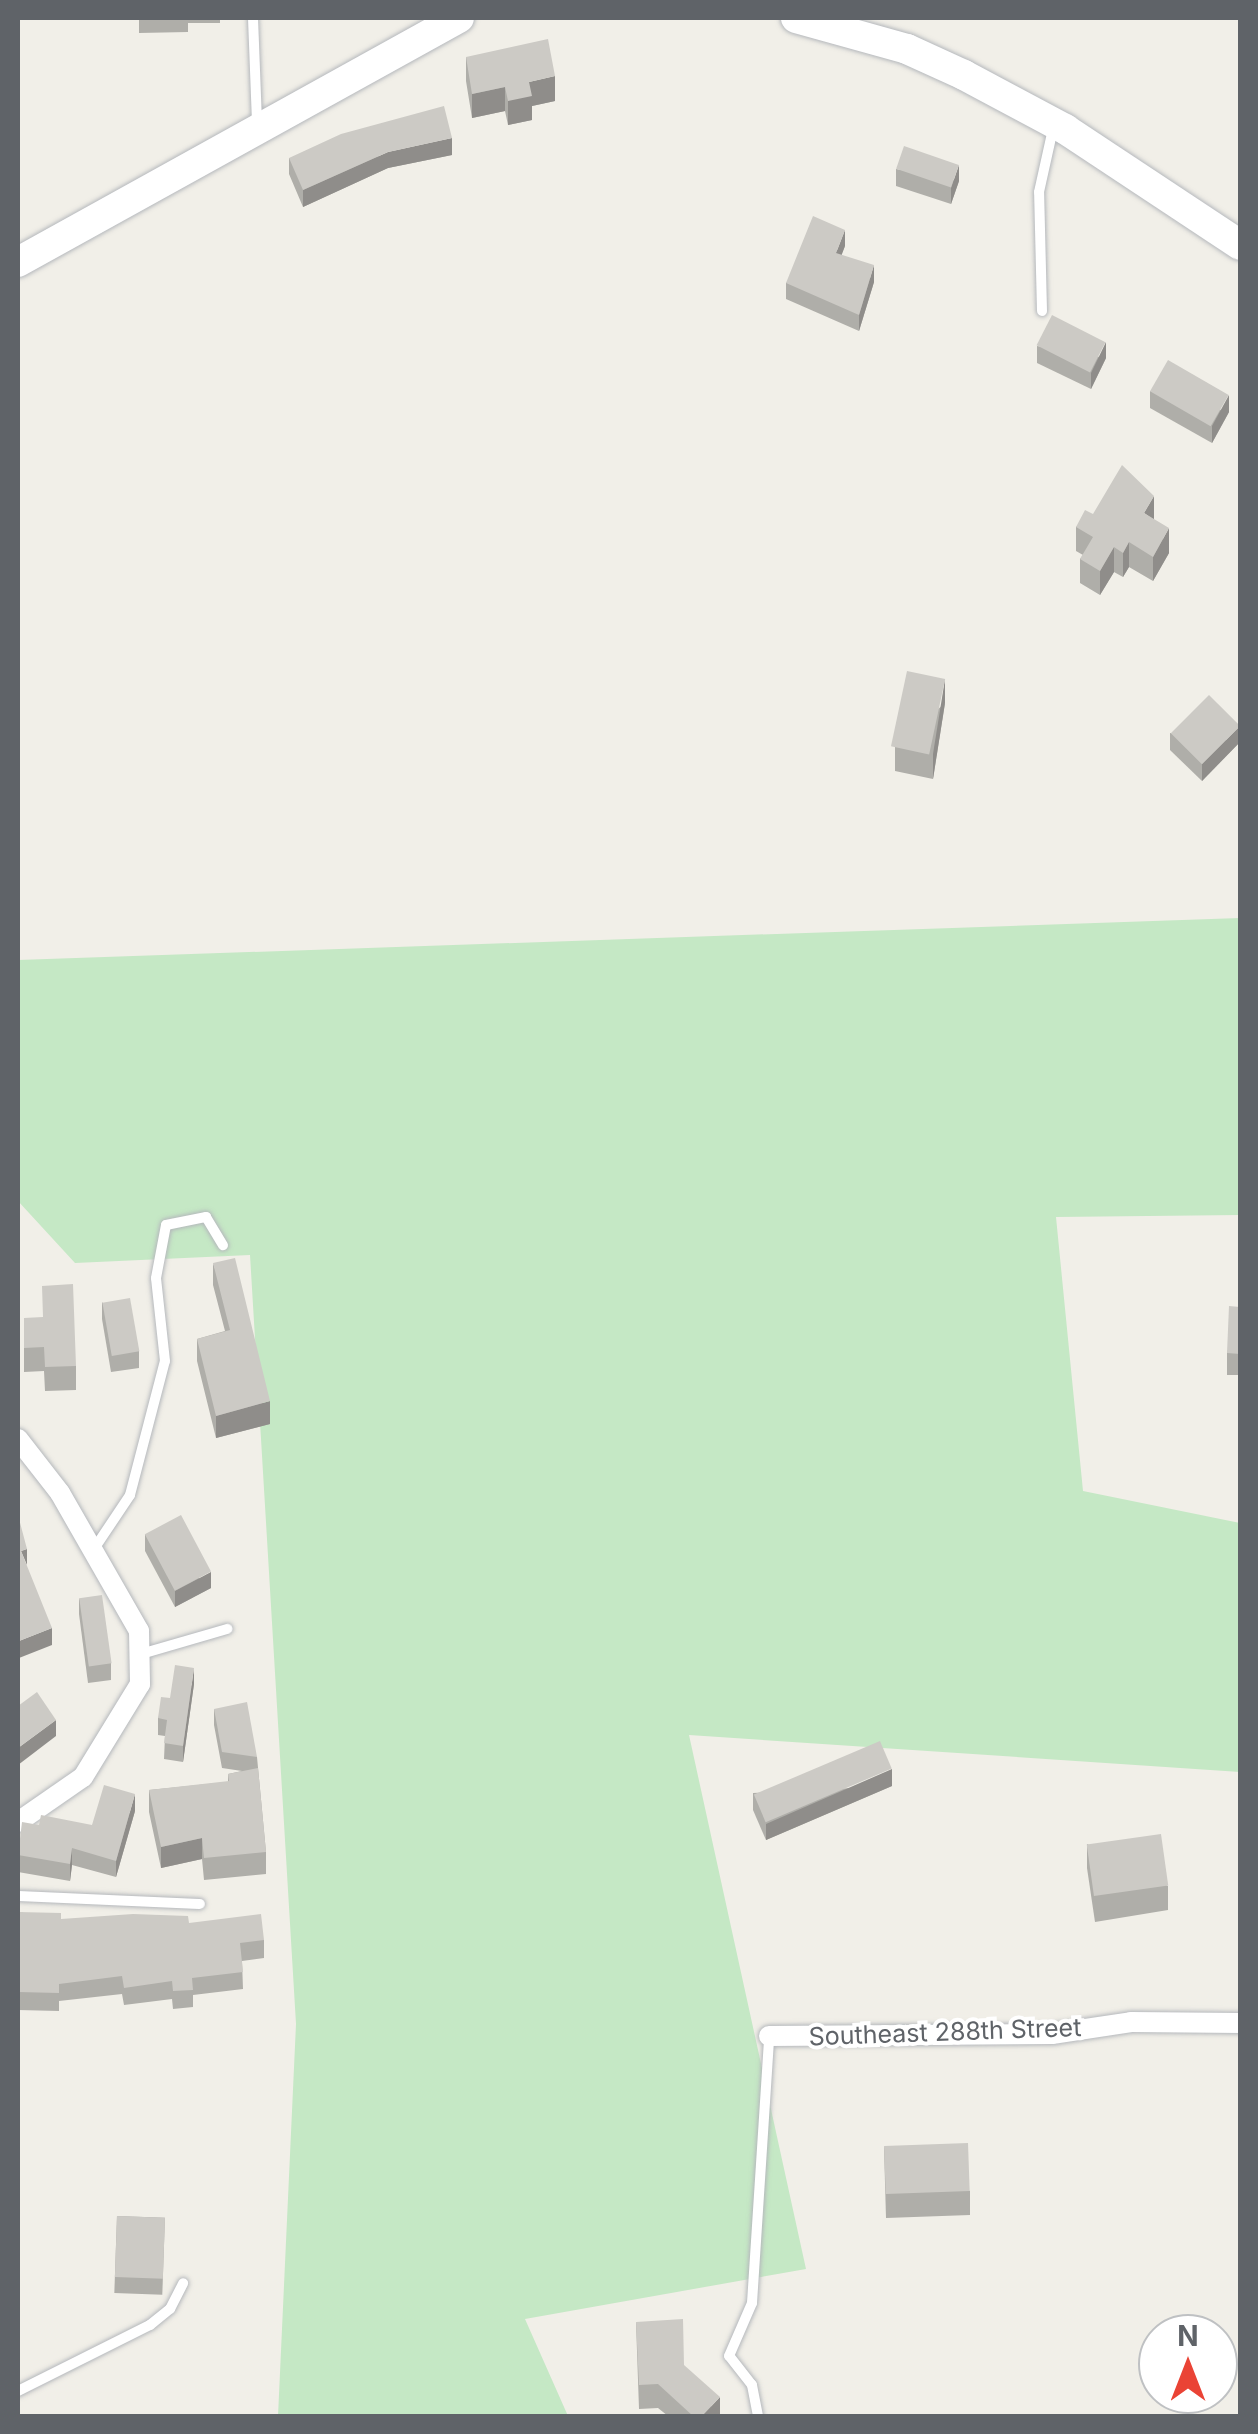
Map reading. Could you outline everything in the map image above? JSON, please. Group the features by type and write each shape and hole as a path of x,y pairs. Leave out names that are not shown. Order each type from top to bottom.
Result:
{"street":[{"path":"18,262 258,124 459,18"},
{"path":"796,18 847,24 964,75 1054,123 1240,244"},
{"path":"18,1438 93,1550 139,1632 140,1654 140,1684 83,1777 18,1822"},
{"name":"Southeast 288th Street","path":"769,2036 1052,2034 1131,2022 1240,2023"}],"lane":[{"path":"253,18 258,124"},
{"path":"1042,311 1039,192 1054,123"},
{"path":"93,1550 130,1495 165,1361 156,1278 166,1224 206,1217 223,1245"},
{"path":"140,1654 226,1629"},
{"path":"18,1896 200,1904"},
{"path":"758,2416 752,2385 729,2356 752,2302 769,2036"},
{"path":"18,2391 150,2324 170,2309 183,2283"}],"green space":[{"path":"1240,918 1240,1215 1056,1217 1083,1491 1240,1523 1240,1772 689,1735 806,2269 525,2319 568,2416 278,2416 296,2024 250,1255 75,1263 18,1201 18,960"}],"building":[{"path":"548,39 555,76 529,82 532,96 508,101 505,87 472,94 466,57"},
{"path":"444,106 452,138 388,152 303,190 289,158 341,134"},
{"path":"904,146 959,165 951,188 896,169"},
{"path":"813,216 845,230 836,253 874,265 859,315 786,283"},
{"path":"1052,315 1105,342 1090,373 1037,345"},
{"path":"1168,360 1229,395 1211,426 1150,391"},
{"path":"1122,465 1154,496 1144,513 1169,528 1153,557 1129,542 1123,553 1114,547 1100,571 1080,559 1093,537 1076,527 1085,510 1093,514"},
{"path":"907,671 945,679 929,754 891,746"},
{"path":"1209,695 1240,726 1202,764 1171,733"},
{"path":"235,1258 270,1401 216,1416 197,1339 230,1330 213,1263"},
{"path":"73,1284 76,1366 45,1367 44,1347 24,1348 24,1318 43,1317 42,1286"},
{"path":"130,1298 139,1351 112,1356 102,1303"},
{"path":"1229,1306 1240,1307 1240,1354 1227,1353"},
{"path":"18,1515 27,1549 21,1551 52,1628 19,1641 18,1638"},
{"path":"181,1515 211,1572 175,1591 145,1534"},
{"path":"102,1595 112,1663 89,1667 79,1598"},
{"path":"175,1665 194,1668 183,1746 164,1743 167,1720 158,1718 161,1697 170,1698"},
{"path":"37,1692 56,1720 18,1748 18,1706"},
{"path":"247,1702 257,1757 222,1752 214,1709"},
{"path":"880,1741 892,1769 766,1822 754,1795"},
{"path":"258,1768 266,1852 204,1858 202,1838 161,1847 149,1790 229,1781 228,1774"},
{"path":"104,1785 135,1794 116,1861 72,1848 70,1864 18,1855 22,1822 39,1825 41,1815 92,1825"},
{"path":"1161,1834 1168,1885 1094,1896 1087,1844"},
{"path":"18,1912 61,1913 61,1919 133,1914 188,1916 189,1923 261,1914 264,1940 240,1943 243,1972 192,1978 193,1990 173,1991 172,1981 124,1988 122,1976 59,1984 59,1993 18,1992"},
{"path":"968,2143 970,2191 886,2194 884,2146"},
{"path":"117,2216 165,2218 163,2279 115,2277"},
{"path":"683,2319 684,2365 720,2397 702,2416 693,2416 658,2384 639,2385 636,2322"}]}
